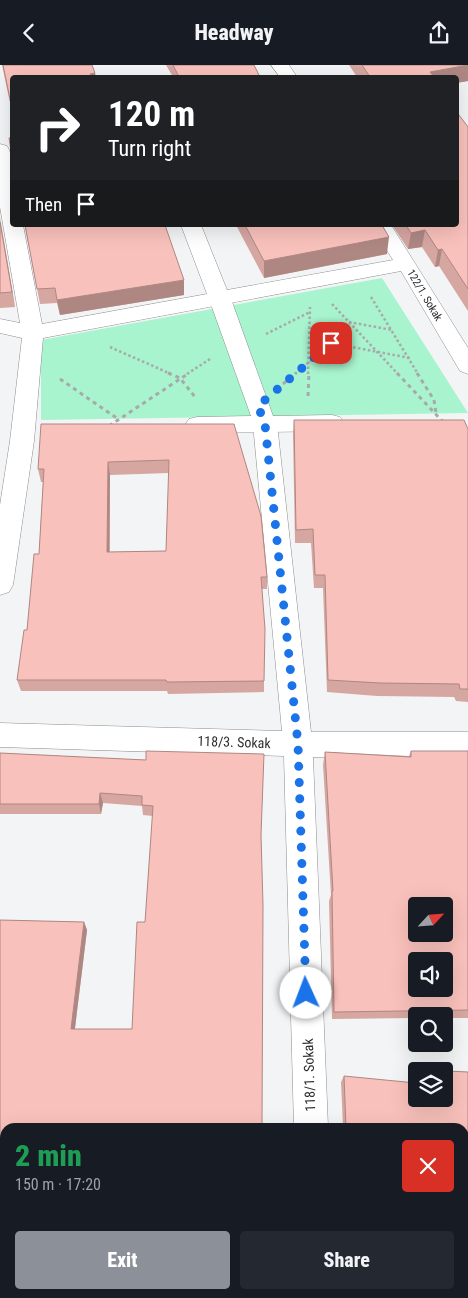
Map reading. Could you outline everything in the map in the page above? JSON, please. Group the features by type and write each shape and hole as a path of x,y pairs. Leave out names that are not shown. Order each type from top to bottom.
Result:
{"street":[{"path":"0,148 10,208"},
{"path":"0,585 29,432 30,359 33,333 13,227"},
{"path":"192,227 220,299"},
{"name":"122/1. Sokak","path":"382,227 468,366"},
{"path":"0,327 33,333 406,264"},
{"name":"118/1. Sokak","path":"220,299 262,415 298,744 311,1123"},
{"path":"178,425 217,425 262,415 307,424 356,423"},
{"name":"118/3. Sokak","path":"0,735 298,744 468,745"}],"path":[{"path":"356,273 410,358 434,400 436,414"},
{"path":"307,424 311,282"},
{"path":"311,282 444,423"},
{"path":"109,426 236,345 310,312"},
{"path":"349,322 392,330"},
{"path":"66,327 180,379 217,425"},
{"path":"262,415 309,363 331,343 410,358"},
{"path":"30,359 118,419"}],"green space":[{"path":"382,278 468,413 41,420 41,340"}],"building":[{"path":"3,65 92,65 95,73 91,75 10,75 10,99"},
{"path":"173,65 254,65 259,75 178,75"},
{"path":"362,65 468,65 430,72 432,75 369,75"},
{"path":"459,115 468,127 468,289 442,249 438,250 425,230 411,233 407,227 459,227"},
{"path":"0,222 12,292 0,293"},
{"path":"25,227 166,227 184,280 57,300 55,288 37,289"},
{"path":"246,227 383,227 389,237 264,261"},
{"path":"294,420 464,420 468,429 468,689 460,689 459,684 328,680 325,575 315,575 313,529 296,530"},
{"path":"41,424 234,424 261,516 267,577 261,577 265,629 264,681 17,680 24,630 27,630 34,554 39,554 44,469 38,469","holes":["169,460 166,551 107,552 108,462"]},
{"path":"146,751 264,754 261,835 263,905 262,1123 0,1123 0,920 84,922 71,1029 132,1029 137,922 145,922 153,806 142,805 142,796 100,793 99,804 0,804 0,753 146,760"},
{"path":"411,751 468,751 468,1010 453,1010 453,1007 408,1007 408,1011 334,1012 333,891 325,752 411,757"},
{"path":"453,1071 468,1072 468,1123 346,1123 344,1076 408,1082 408,1107 453,1107"}],"route":[{"path":"306,993 298,744 265,424 258,406 331,343"}]}
